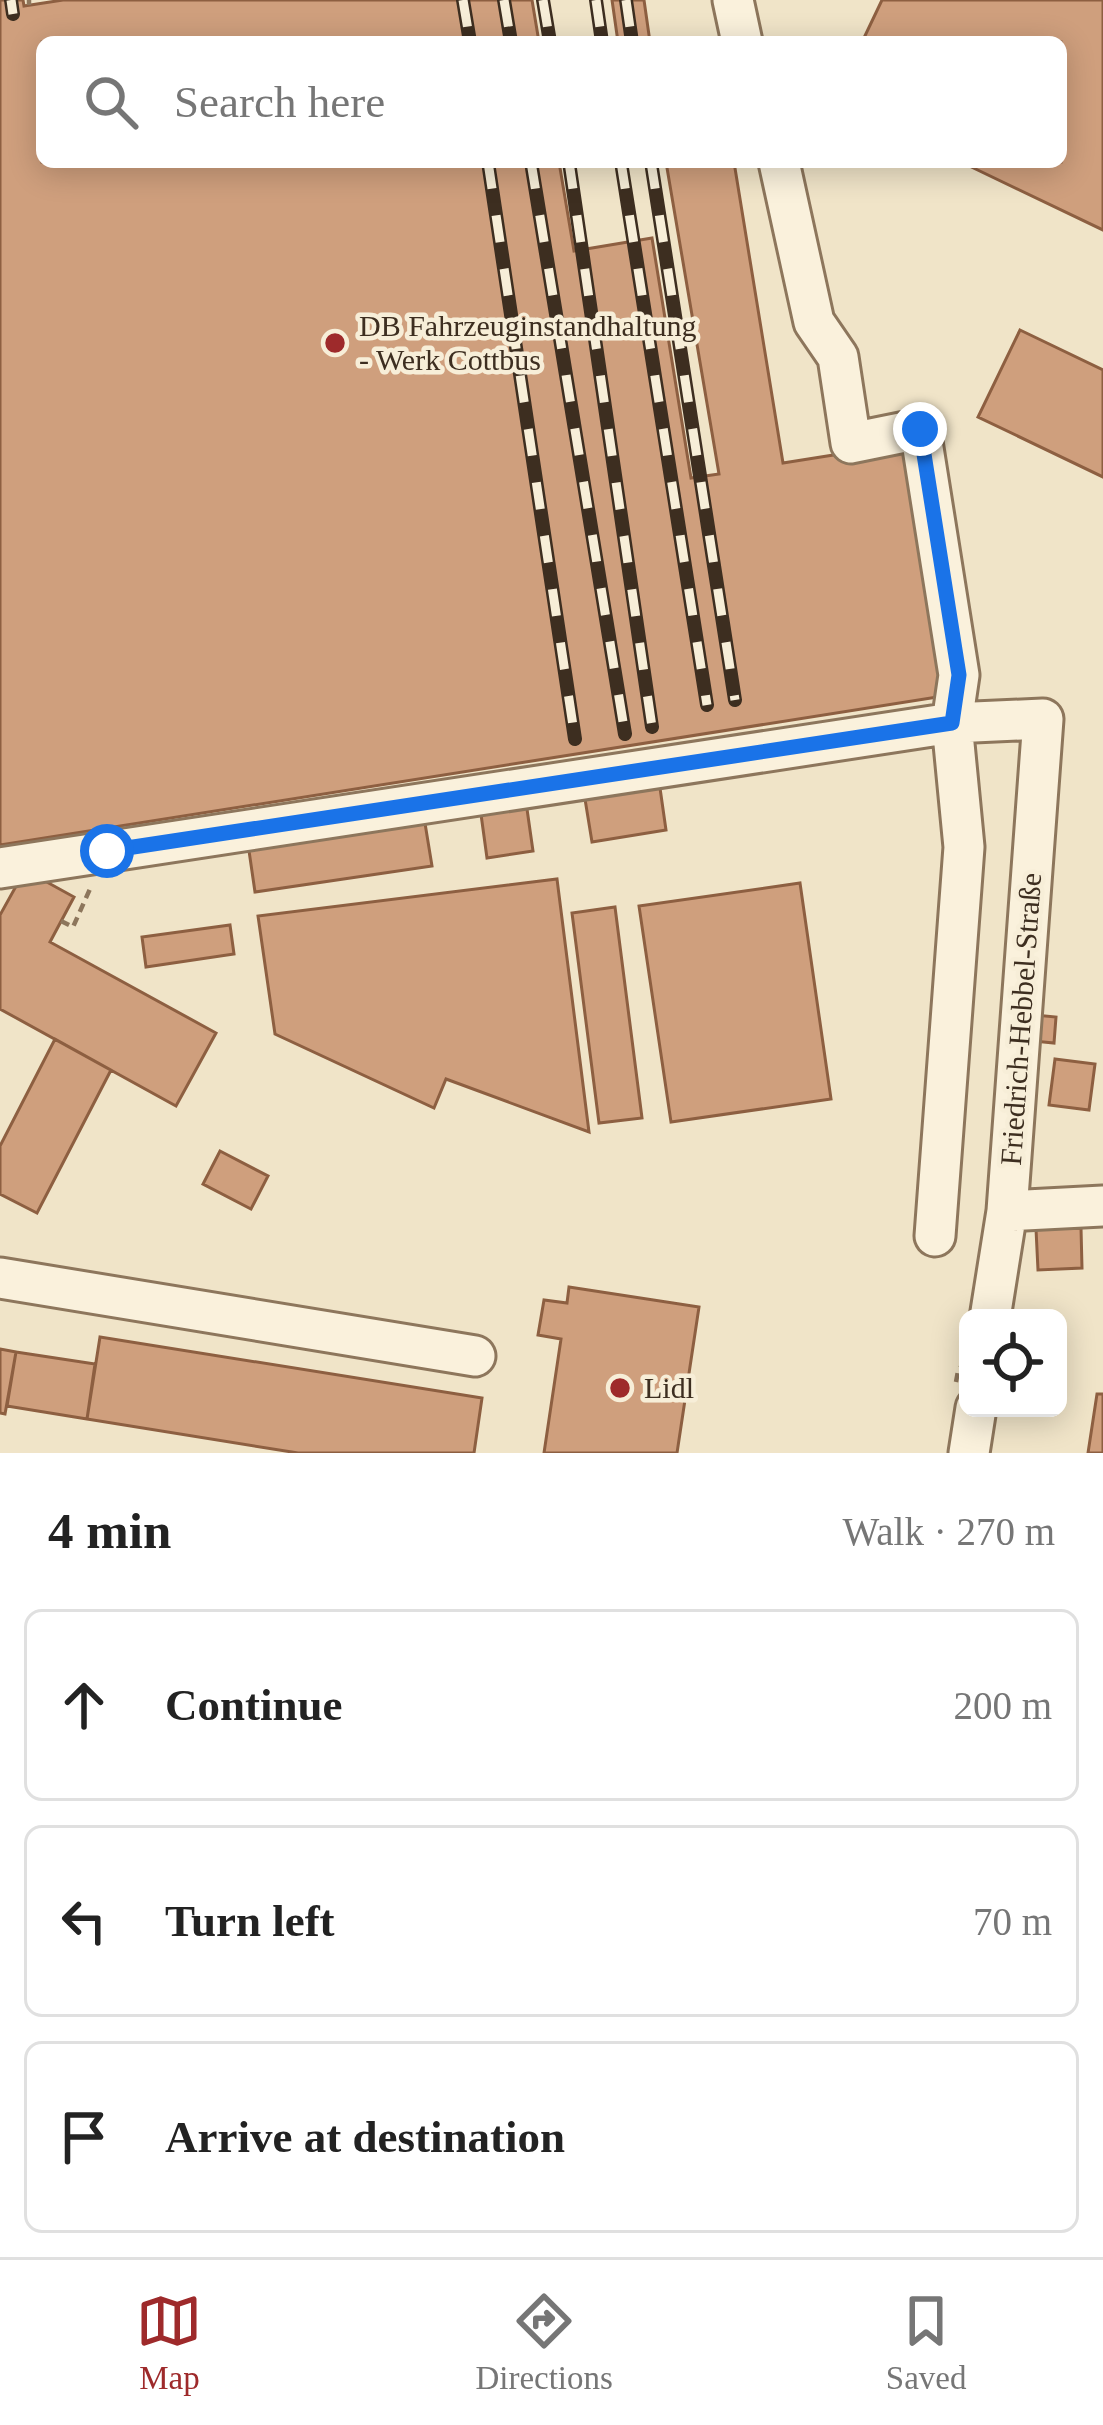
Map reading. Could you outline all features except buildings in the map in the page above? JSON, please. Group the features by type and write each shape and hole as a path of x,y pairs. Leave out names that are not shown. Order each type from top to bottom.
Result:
{"street":[{"path":"733,0 741,36"},
{"path":"780,168 814,322 838,357 851,443 920,429 959,675 952,723 964,847 935,1235"},
{"name":"Friedrich-Hebbel-Straße","path":"952,723 1043,719 1007,1211 991,1309"},
{"path":"0,868 952,723"},
{"path":"1007,1211 1103,1206"},
{"path":"0,1278 475,1355"},
{"path":"969,1453 975,1417"}],"path":[{"path":"61,921 74,927 107,851"}],"railway":[{"path":"11,0 13,14"},
{"path":"463,0 469,36"},
{"path":"504,0 510,36"},
{"path":"543,0 549,36"},
{"path":"596,0 601,36"},
{"path":"626,0 631,36"},
{"path":"489,168 575,739"},
{"path":"532,168 625,734"},
{"path":"570,168 652,727"},
{"path":"622,168 707,705"},
{"path":"652,168 735,700"}],"place":[{"name":"DB Fahrzeuginstandhaltung - Werk Cottbus","path":"335,343"},
{"name":"Lidl","path":"620,1388"}],"route":[{"path":"107,851 952,723 959,675 920,429"}]}
